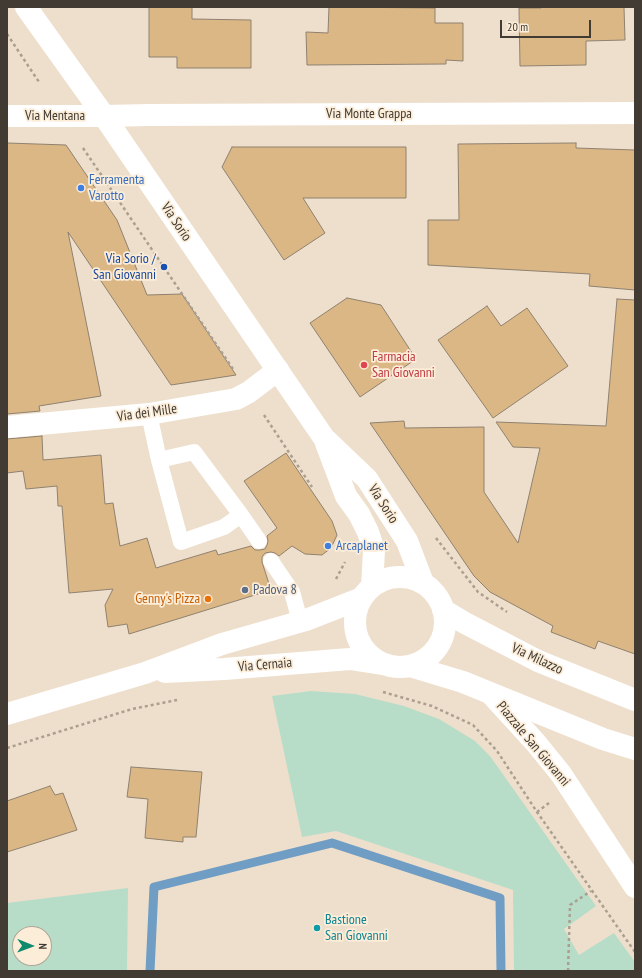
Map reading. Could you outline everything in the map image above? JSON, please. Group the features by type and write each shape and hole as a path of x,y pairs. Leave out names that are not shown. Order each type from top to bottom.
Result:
{"main road":[{"name":"Via Sorio","path":"26,7 104,116 324,438 367,479 407,541 423,583"},
{"name":"Via Monte Grappa","path":"104,116 635,113"},
{"name":"Via Mentana","path":"7,116 104,116"},
{"name":"Via dei Mille","path":"7,427 149,414 236,399 249,392 278,370"},
{"name":"Via Sorio","path":"324,438 346,496 359,514 368,532 374,550 374,568 367,592"},
{"name":"Piazzale San Giovanni","path":"397,577 411,578 423,583 432,590 439,599 443,610 445,622 439,645 422,662 401,667 383,664 370,656 360,643 356,628 356,613 367,592 383,580 397,577"},
{"name":"Via Cernaia","path":"7,714 145,673 222,644 300,621 367,592"},
{"name":"Via Milazzo","path":"443,610 538,661 635,700"},
{"name":"Via Cernaia","path":"145,673 224,669 350,659 383,664"},
{"name":"Piazzale San Giovanni","path":"410,666 463,682 492,695 536,742 561,774 635,887"},
{"path":"492,695 603,739 635,749"}],"lane":[{"path":"149,414 159,460 181,542 224,526 241,515"},
{"path":"159,460 194,452 241,515 259,542"},
{"path":"271,561 292,592 300,621"}],"path":[{"path":"7,34 39,82"},
{"path":"436,537 478,592 508,613"},
{"path":"377,691 432,706 473,725 497,752 591,891 635,952"},
{"path":"7,748 132,709 181,700"},
{"path":"568,971 570,905 591,891"}],"green space":[{"path":"311,691 355,694 404,706 439,719 475,741 490,756 596,906 564,929 579,955 614,933 635,962 635,971 514,971 513,890 336,831 302,837 272,696"},
{"path":"128,888 127,971 7,971 7,903"}],"building":[{"path":"149,7 192,7 192,19 251,20 251,68 177,68 177,57 149,57"},
{"path":"329,7 435,8 435,23 463,23 463,61 446,60 446,64 307,65 306,32 328,33"},
{"path":"624,7 625,40 586,41 586,65 520,66 519,8"},
{"path":"7,143 66,145 117,220 147,295 182,294 236,375 171,385 68,232 101,396 39,406 40,411 7,414"},
{"path":"576,143 576,148 635,150 635,290 589,286 590,274 428,265 428,220 459,220 458,144"},
{"path":"232,147 406,147 406,198 303,198 325,233 284,260 222,167"},
{"path":"347,298 381,305 416,359 360,397 310,323"},
{"path":"617,299 635,300 635,654 598,641 595,649 551,632 553,626 490,592 474,576 370,423 404,421 405,428 484,427 484,492 518,543 540,448 513,447 496,422 606,426"},
{"path":"487,306 501,326 527,308 568,366 493,418 438,340"},
{"path":"42,436 43,460 101,455 105,504 113,503 120,546 147,538 156,568 216,550 218,555 251,546 255,550 265,549 268,541 267,536 277,528 244,481 286,453 332,521 337,535 331,548 322,555 305,554 292,546 279,556 271,552 265,553 262,557 262,562 271,590 129,634 127,624 108,627 105,605 113,589 69,593 62,506 58,506 57,486 26,489 23,471 7,473 7,439"},
{"path":"131,767 202,772 196,837 183,837 183,842 145,838 148,799 127,797"},
{"path":"50,786 55,795 63,793 77,830 7,852 7,801"}],"waterway":[{"path":"150,971 154,887 332,843 500,898 501,971"}],"place":[{"name":"Ferramenta Varotto","path":"81,188"},
{"name":"Via Sorio / San Giovanni","path":"164,267"},
{"name":"Farmacia San Giovanni","path":"364,365"},
{"name":"Arcaplanet","path":"328,546"},
{"name":"Padova 8","path":"245,590"},
{"name":"Genny's Pizza","path":"208,599"},
{"name":"Bastione San Giovanni","path":"317,928"}]}
